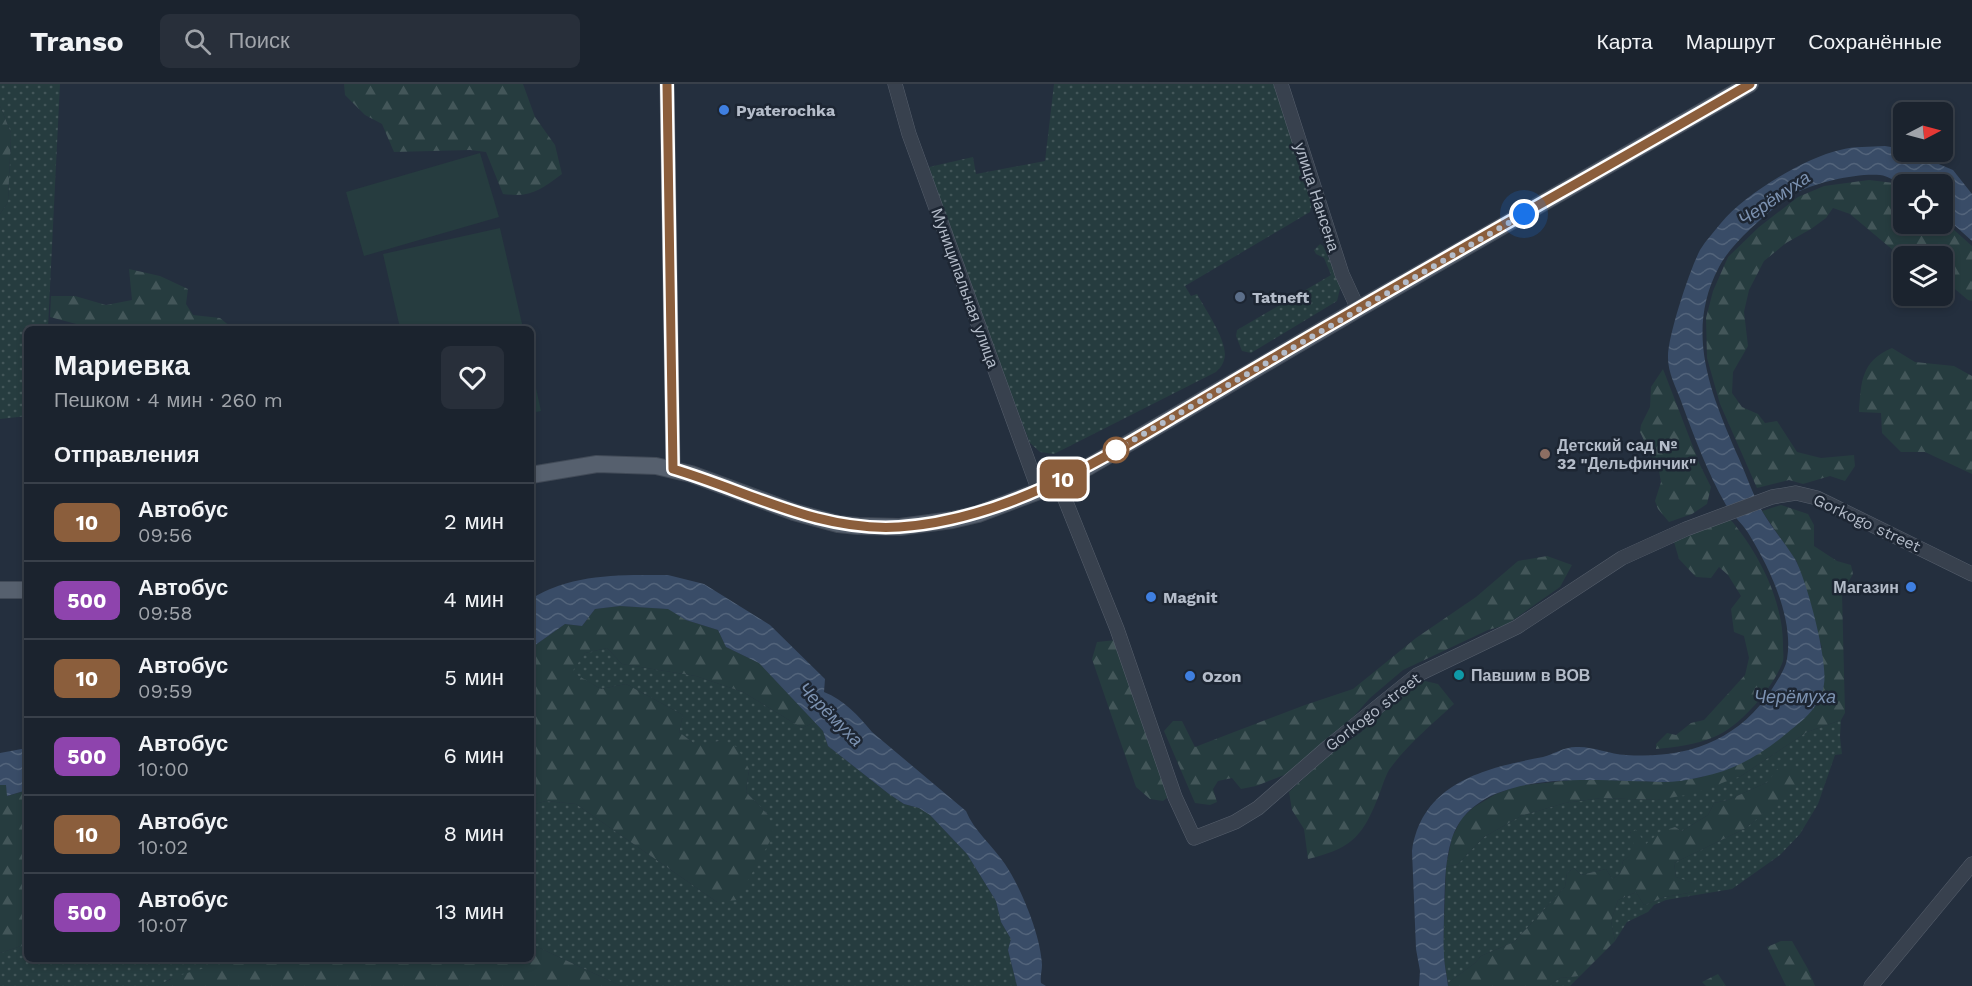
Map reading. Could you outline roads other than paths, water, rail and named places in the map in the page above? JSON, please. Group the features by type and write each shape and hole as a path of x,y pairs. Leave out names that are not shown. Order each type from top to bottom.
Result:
{"main road":[{"path":"534,475 607,464 636,464 673,469 794,512 838,524 900,527 978,514 1058,482 1740,87"},
{"path":"0,590 24,590"}],"street":[{"path":"667,84 673,469"},
{"name":"Муниципальная улица","path":"895,84 909,134 1039,491"},
{"name":"улица Нансена","path":"1281,84 1342,274 1358,309"},
{"name":"Gorkogo street","path":"1058,482 1116,629 1175,797 1194,838 1229,825 1258,808 1328,747 1417,675 1517,627 1614,562 1686,529 1772,497 1796,493 1817,498 1972,574"},
{"path":"1871,986 1972,864"}],"water":[{"name":"Черёмуха","path":"1856,147 1893,147 1893,162 1934,162 1953,170 1972,194 1972,241 1953,224 1953,174 1893,174 1893,180 1871,175 1827,182 1806,188 1788,198 1743,236 1719,267 1709,291 1704,314 1705,361 1710,384 1726,429 1758,504 1795,559 1811,602 1823,657 1824,684 1819,701 1802,721 1763,751 1734,767 1712,774 1667,782 1576,780 1544,782 1514,788 1487,798 1466,814 1449,847 1445,876 1444,939 1444,962 1448,986 1419,986 1412,851 1418,828 1429,809 1443,794 1479,773 1543,757 1572,747 1620,754 1648,755 1670,754 1709,743 1727,734 1758,707 1785,667 1788,644 1787,628 1779,595 1758,549 1748,532 1726,505 1701,454 1669,369 1669,348 1685,287 1700,250 1731,212 1759,190 1793,169 1825,154"},
{"path":"633,575 668,575 704,584 770,625 825,679 824,692 838,699 850,709 872,732 966,811 974,825 1005,864 1023,899 1041,953 1041,983 1046,986 1017,986 1008,950 1011,939 1001,922 996,901 967,854 930,815 919,808 904,804 889,794 828,746 823,731 759,663 726,647 718,630 686,620 668,609 620,606 595,609 582,626 565,624 534,646 534,598 563,584 580,580"},
{"path":"24,749 24,791 7,796 6,785 0,785 0,753"}],"place":[{"name":"Pyaterochka","path":"724,110"},
{"name":"Tatneft","path":"1240,297"},
{"name":"Детский сад № 32 \"Дельфинчик\"","path":"1545,454"},
{"name":"Магазин","path":"1911,587"},
{"name":"Magnit","path":"1151,597"},
{"name":"Павшим в ВОВ","path":"1459,675"},
{"name":"Ozon","path":"1190,676"}]}
